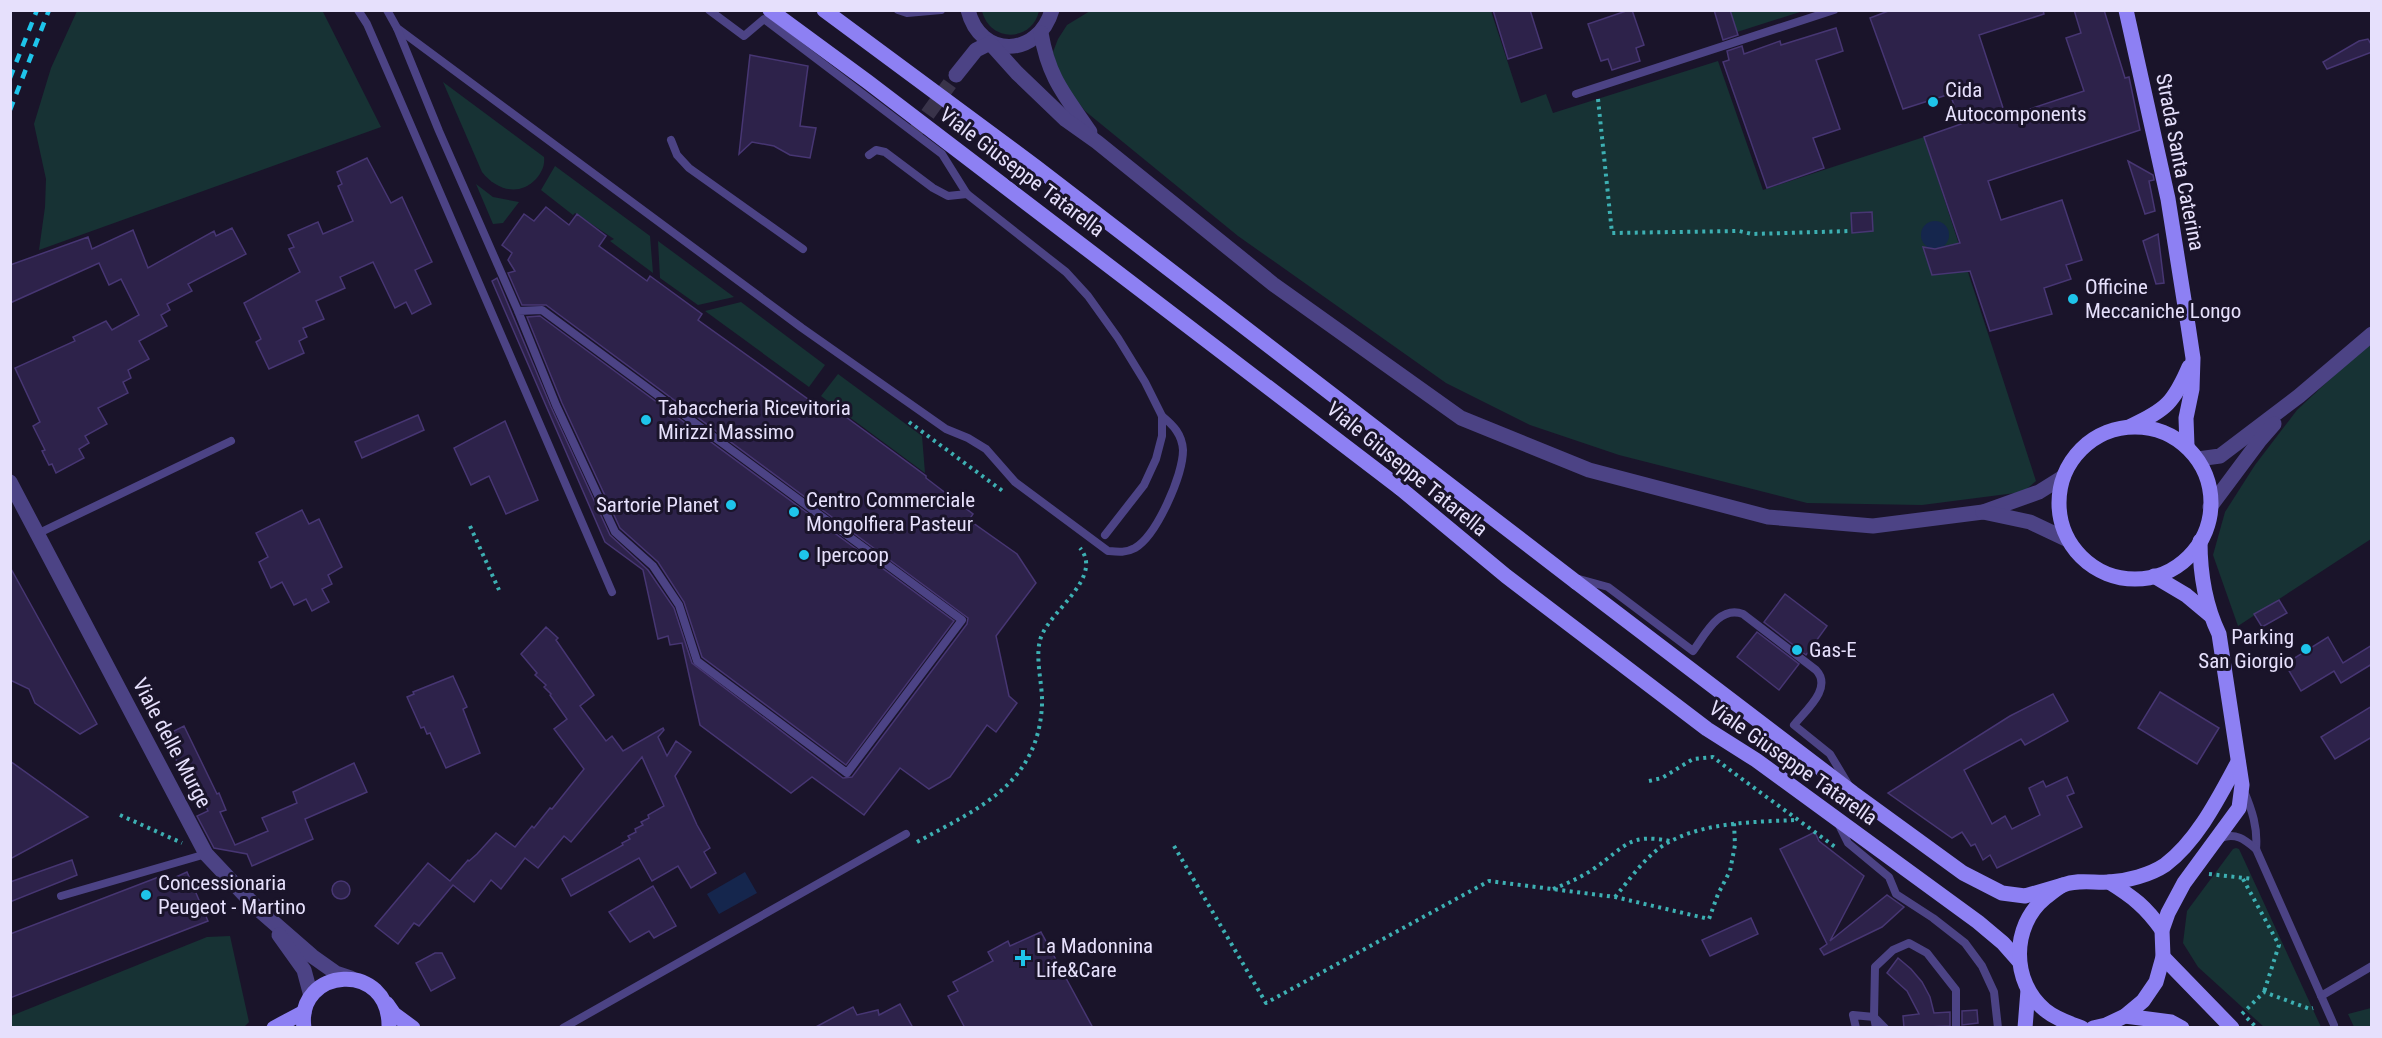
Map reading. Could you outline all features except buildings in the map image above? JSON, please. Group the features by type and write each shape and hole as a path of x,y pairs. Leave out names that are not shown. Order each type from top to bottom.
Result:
{"main road":[{"name":"Viale Giuseppe Tatarella","path":"770,10 1400,488 1506,576 1698,722 1756,760 1978,922 2019,960"},
{"name":"Viale Giuseppe Tatarella","path":"824,10 1036,167 1570,578 1853,793 1963,873 2002,893 2025,896 2084,881 2109,882 2144,875 2163,866 2179,852 2220,796 2238,762"},
{"name":"Strada Santa Caterina","path":"2126,10 2168,199 2193,358 2193,389 2186,418 2187,446"},
{"path":"2129,427 2151,428 2170,435 2187,446 2198,459 2208,481 2211,507 2200,541 2188,557 2172,569 2154,576 2134,579 2115,576 2096,568 2080,556 2068,540 2059,509 2063,477 2073,458 2089,442 2108,432 2129,427 2165,407 2178,392 2193,358"},
{"path":"2093,1028 2125,1016 2143,1001 2156,982 2163,957 2162,930 2176,897 2239,808 2242,785 2219,634 2210,615 2200,565 2200,541"},
{"path":"2154,576 2186,595 2210,615"},
{"path":"2109,882 2130,894 2147,908 2162,930"},
{"path":"2025,1028 2028,990 2019,960 2021,932 2029,914 2063,885"},
{"path":"2163,957 2232,1028"},
{"path":"274,1028 304,1020 311,996 323,985 336,979 351,978 364,982 376,990 394,1014 413,1028"},
{"path":"2028,990 2044,1009 2063,1022 2082,1028"},
{"path":"385,1002 389,1015 389,1028"},
{"path":"2125,1016 2171,1022 2182,1028"}],"street":[{"path":"968,10 975,28 1048,105 1273,284 1461,418 1589,470 1768,516 1873,526 1983,512 2039,492 2063,477"},
{"path":"956,75 976,50 990,43 1016,46 1029,42 1047,22 1063,10"},
{"path":"1047,22 1045,59 1052,76 1062,94 1097,142"},
{"path":"2198,459 2220,456 2299,396 2372,334"},
{"path":"2211,507 2260,440 2299,396"},
{"name":"Viale delle Murge","path":"10,482 206,854 263,913 329,969 351,978"},
{"path":"1983,512 2030,522 2068,540"},
{"path":"263,913 304,970 311,996"}],"lane":[{"path":"358,10 367,24 612,592"},
{"path":"387,10 397,28 556,405 615,532 653,566 679,605 697,661 847,773 962,620 542,310 518,311"},
{"path":"397,28 838,354 946,429 968,438 987,450 1015,482 1108,551 1125,552 1137,547 1154,526 1169,500 1178,477 1183,448 1176,428 1162,416 1145,382 1088,296 1066,272 967,194 942,154 764,19 744,36 709,10"},
{"path":"898,10 907,12 941,10"},
{"path":"1576,94 1834,10"},
{"path":"671,140 677,155 689,168 803,249"},
{"path":"869,155 876,150 885,152 933,188 948,196 967,194"},
{"path":"1105,535 1144,485 1156,459 1162,436 1162,416"},
{"path":"38,534 231,441"},
{"path":"1570,578 1608,587 1693,651 1716,620 1724,614 1735,611 1743,614 1821,675 1823,684 1821,691 1794,725 1830,753 1853,793"},
{"path":"2242,785 2258,834 2256,849"},
{"path":"1836,818 1848,843 1889,877 1896,894 1934,918 1965,944 1983,966 1994,992 1998,1028"},
{"path":"562,1028 906,834"},
{"path":"2215,841 2232,835 2241,837 2256,849 2334,1025"},
{"path":"61,896 206,854"},
{"path":"1876,1028 1874,1017 1875,967 1893,950 1909,943 1927,953 1956,990 1956,1028"},
{"path":"2323,1000 2372,966"},
{"path":"1856,1028 1853,1015 1874,1017 1885,1028"}],"path":[{"path":"1594,88 1600,106 1612,233 1739,231 1752,234 1851,231"},
{"path":"906,420 1008,495"},
{"path":"470,526 499,590"},
{"path":"912,845 984,805 1001,793 1020,771 1033,746 1040,723 1042,705 1039,648 1041,638 1045,628 1082,581 1088,567 1086,556 1078,546"},
{"path":"1649,781 1662,778 1693,759 1713,757 1840,851"},
{"path":"120,815 184,844"},
{"path":"1615,897 1646,860 1670,841 1734,823 1796,820"},
{"path":"1174,846 1266,1003 1489,881 1615,897 1709,919 1730,871 1735,845 1734,823"},
{"path":"1553,889 1578,879 1596,868 1631,841 1651,837 1670,841"},
{"path":"2202,883 2215,866"},
{"path":"2209,874 2253,879"},
{"path":"2243,879 2279,945 2264,992 2242,1014 2257,1028"},
{"path":"2264,992 2310,1008 2323,1000"}],"green space":[{"path":"322,10 381,127 39,250 46,179 34,124 51,68 77,11"},
{"path":"1730,10 1803,11 1737,32"},
{"path":"982,11 1039,11 1035,21 1028,29 1011,35 993,29 986,21"},
{"path":"1090,11 1491,11 1521,103 1546,94 1553,113 1718,61 1763,190 1924,137 2036,481 2023,492 1922,505 1807,503 1619,455 1530,425 1446,383 1238,236 1085,111 1059,77 1053,52 1067,25"},
{"path":"443,82 544,157 543,168 536,179 522,188 508,189 494,183 482,172"},
{"path":"555,166 650,236 653,273 610,241 614,239 575,213 573,215 541,190"},
{"path":"476,184 493,197 519,202 503,223 493,224"},
{"path":"658,241 734,297 698,305 660,278"},
{"path":"741,302 825,365 809,387 705,311"},
{"path":"2371,341 2371,539 2238,626 2213,555 2225,512 2255,465 2297,410"},
{"path":"838,374 922,436 925,473 821,396"},
{"path":"2236,848 2239,849 2321,1027 2264,1027 2198,967 2183,943 2187,911"},
{"path":"230,936 249,1022 244,1027 11,1027 11,1016 207,937"},
{"path":"2371,1008 2371,1027 2354,1027 2348,1014"}],"water":[{"path":"1935,221 1945,225 1949,235 1945,245 1935,249 1925,245 1921,235 1925,225"},
{"path":"745,872 757,893 719,914 707,894"}],"tunnel":[{"path":"914,133 956,75"}],"railway":[{"path":"10,78 37,10"},
{"path":"10,110 49,10"}],"place":[{"name":"Cida Autocomponents","path":"1933,102"},
{"name":"Officine Meccaniche Longo","path":"2073,299"},
{"name":"Tabaccheria Ricevitoria Mirizzi Massimo","path":"646,420"},
{"name":"Sartorie Planet","path":"731,505"},
{"name":"Centro Commerciale Mongolfiera Pasteur","path":"794,512"},
{"name":"Ipercoop","path":"804,555"},
{"name":"Parking San Giorgio","path":"2306,649"},
{"name":"Gas-E","path":"1797,650"},
{"name":"Concessionaria Peugeot - Martino","path":"146,895"},
{"name":"La Madonnina Life&Care","path":"1023,958"}]}
